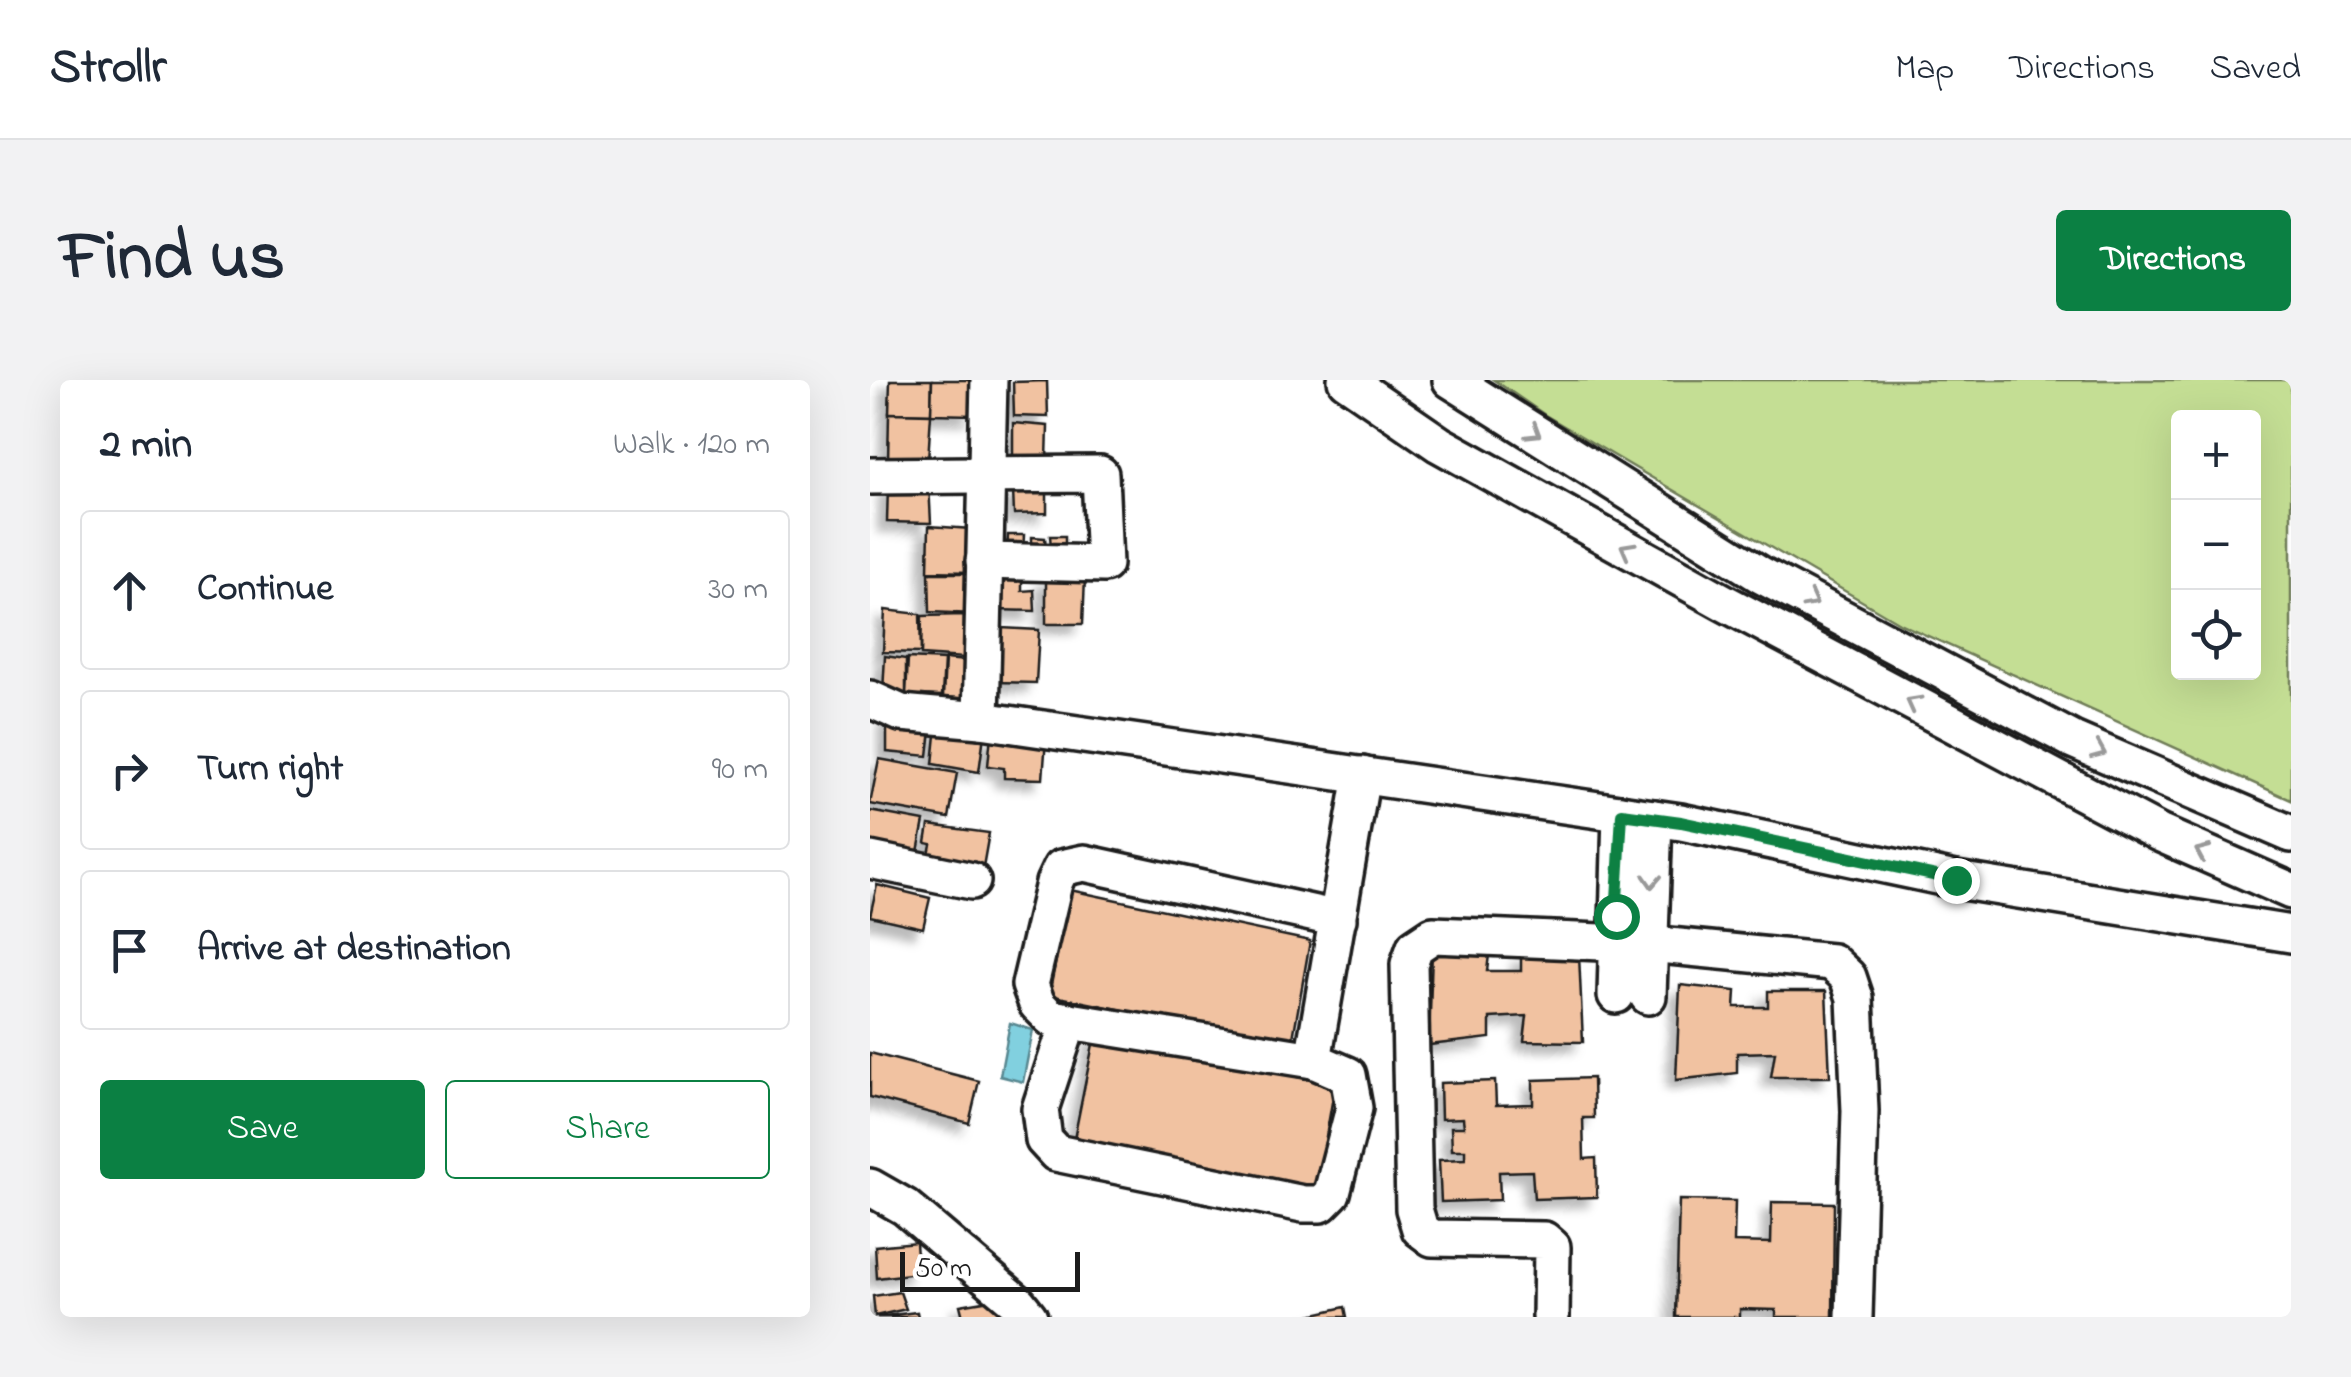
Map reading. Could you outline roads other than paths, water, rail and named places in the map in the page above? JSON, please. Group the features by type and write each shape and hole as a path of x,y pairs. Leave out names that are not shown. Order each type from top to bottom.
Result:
{"street":[{"path":"981,720 989,380"},
{"path":"1346,380 1439,444 1725,603 2159,833 2291,891"},
{"path":"1451,380 1761,575 2073,740 2291,834"},
{"path":"870,476 1100,474 1104,564 984,561"},
{"path":"870,699 901,714 981,720 1638,816 1956,880 2291,934"},
{"path":"1312,1060 1362,775"},
{"path":"1632,996 1638,816"},
{"path":"870,860 972,881"},
{"path":"1069,1020 1040,1109 1044,1140 1056,1153 1304,1204 1320,1204 1332,1193 1354,1108 1348,1074 1312,1060 1069,1020 1051,1018 1037,1004 1030,985 1054,883 1061,868 1084,863 1338,919"},
{"path":"1551,1317 1554,1261 1552,1247 1544,1240 1432,1238 1420,1230 1412,1188 1410,955 1433,934 1633,944 1832,962 1848,977 1855,998 1860,1112 1854,1317"},
{"path":"870,1187 906,1207 1018,1303 1029,1317"}],"water":[{"path":"1010,1023 1033,1030 1023,1082 1000,1076"}]}
